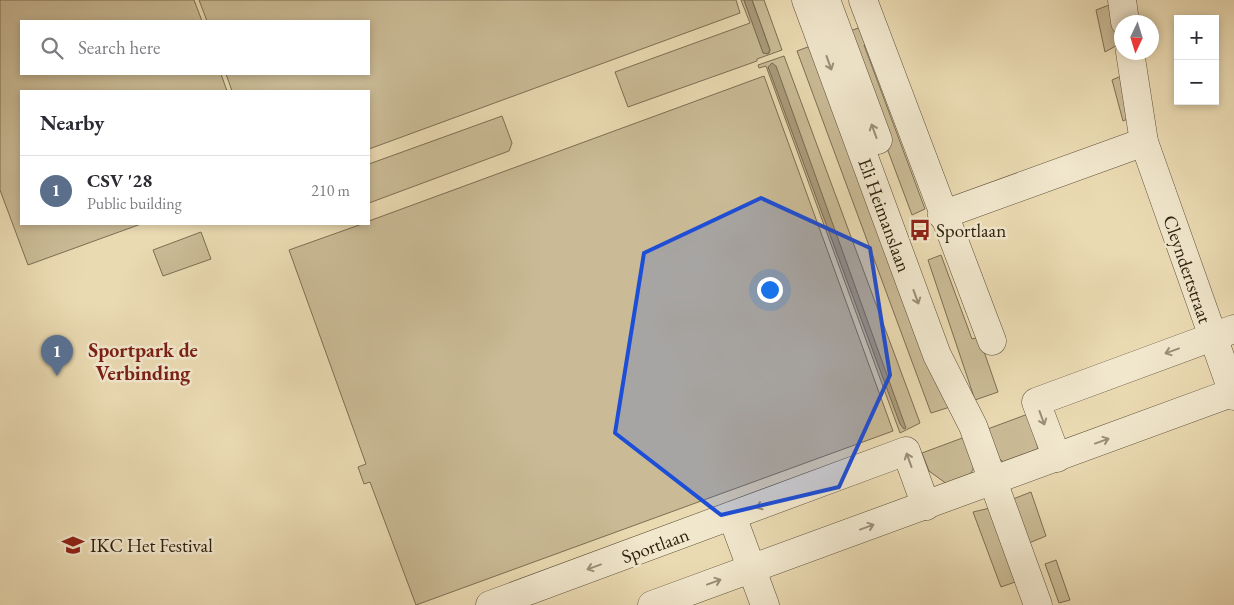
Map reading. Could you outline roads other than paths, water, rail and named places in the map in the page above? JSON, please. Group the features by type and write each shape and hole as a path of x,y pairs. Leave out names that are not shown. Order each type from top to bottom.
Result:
{"street":[{"path":"819,7 862,0 942,215 992,341"},
{"path":"1122,0 1125,15"},
{"name":"Eli Heimanslaan","path":"819,7 955,350 973,426 1038,605"},
{"name":"Cleyndertstraat","path":"1131,60 1144,142 1223,332 1234,394"},
{"path":"942,215 1144,142"},
{"path":"1057,458 1036,402 1223,332"},
{"path":"652,605 1234,394"},
{"name":"Sportlaan","path":"490,605 531,598 732,516 906,451 926,506"},
{"path":"732,516 765,605"}],"place":[{"name":"Sportlaan","path":"920,230"},
{"name":"CSV '28","path":"57,376"},
{"name":"IKC Het Festival","path":"73,545"}],"district":[{"name":"Sportpark de Verbinding","path":"143,362"}]}
